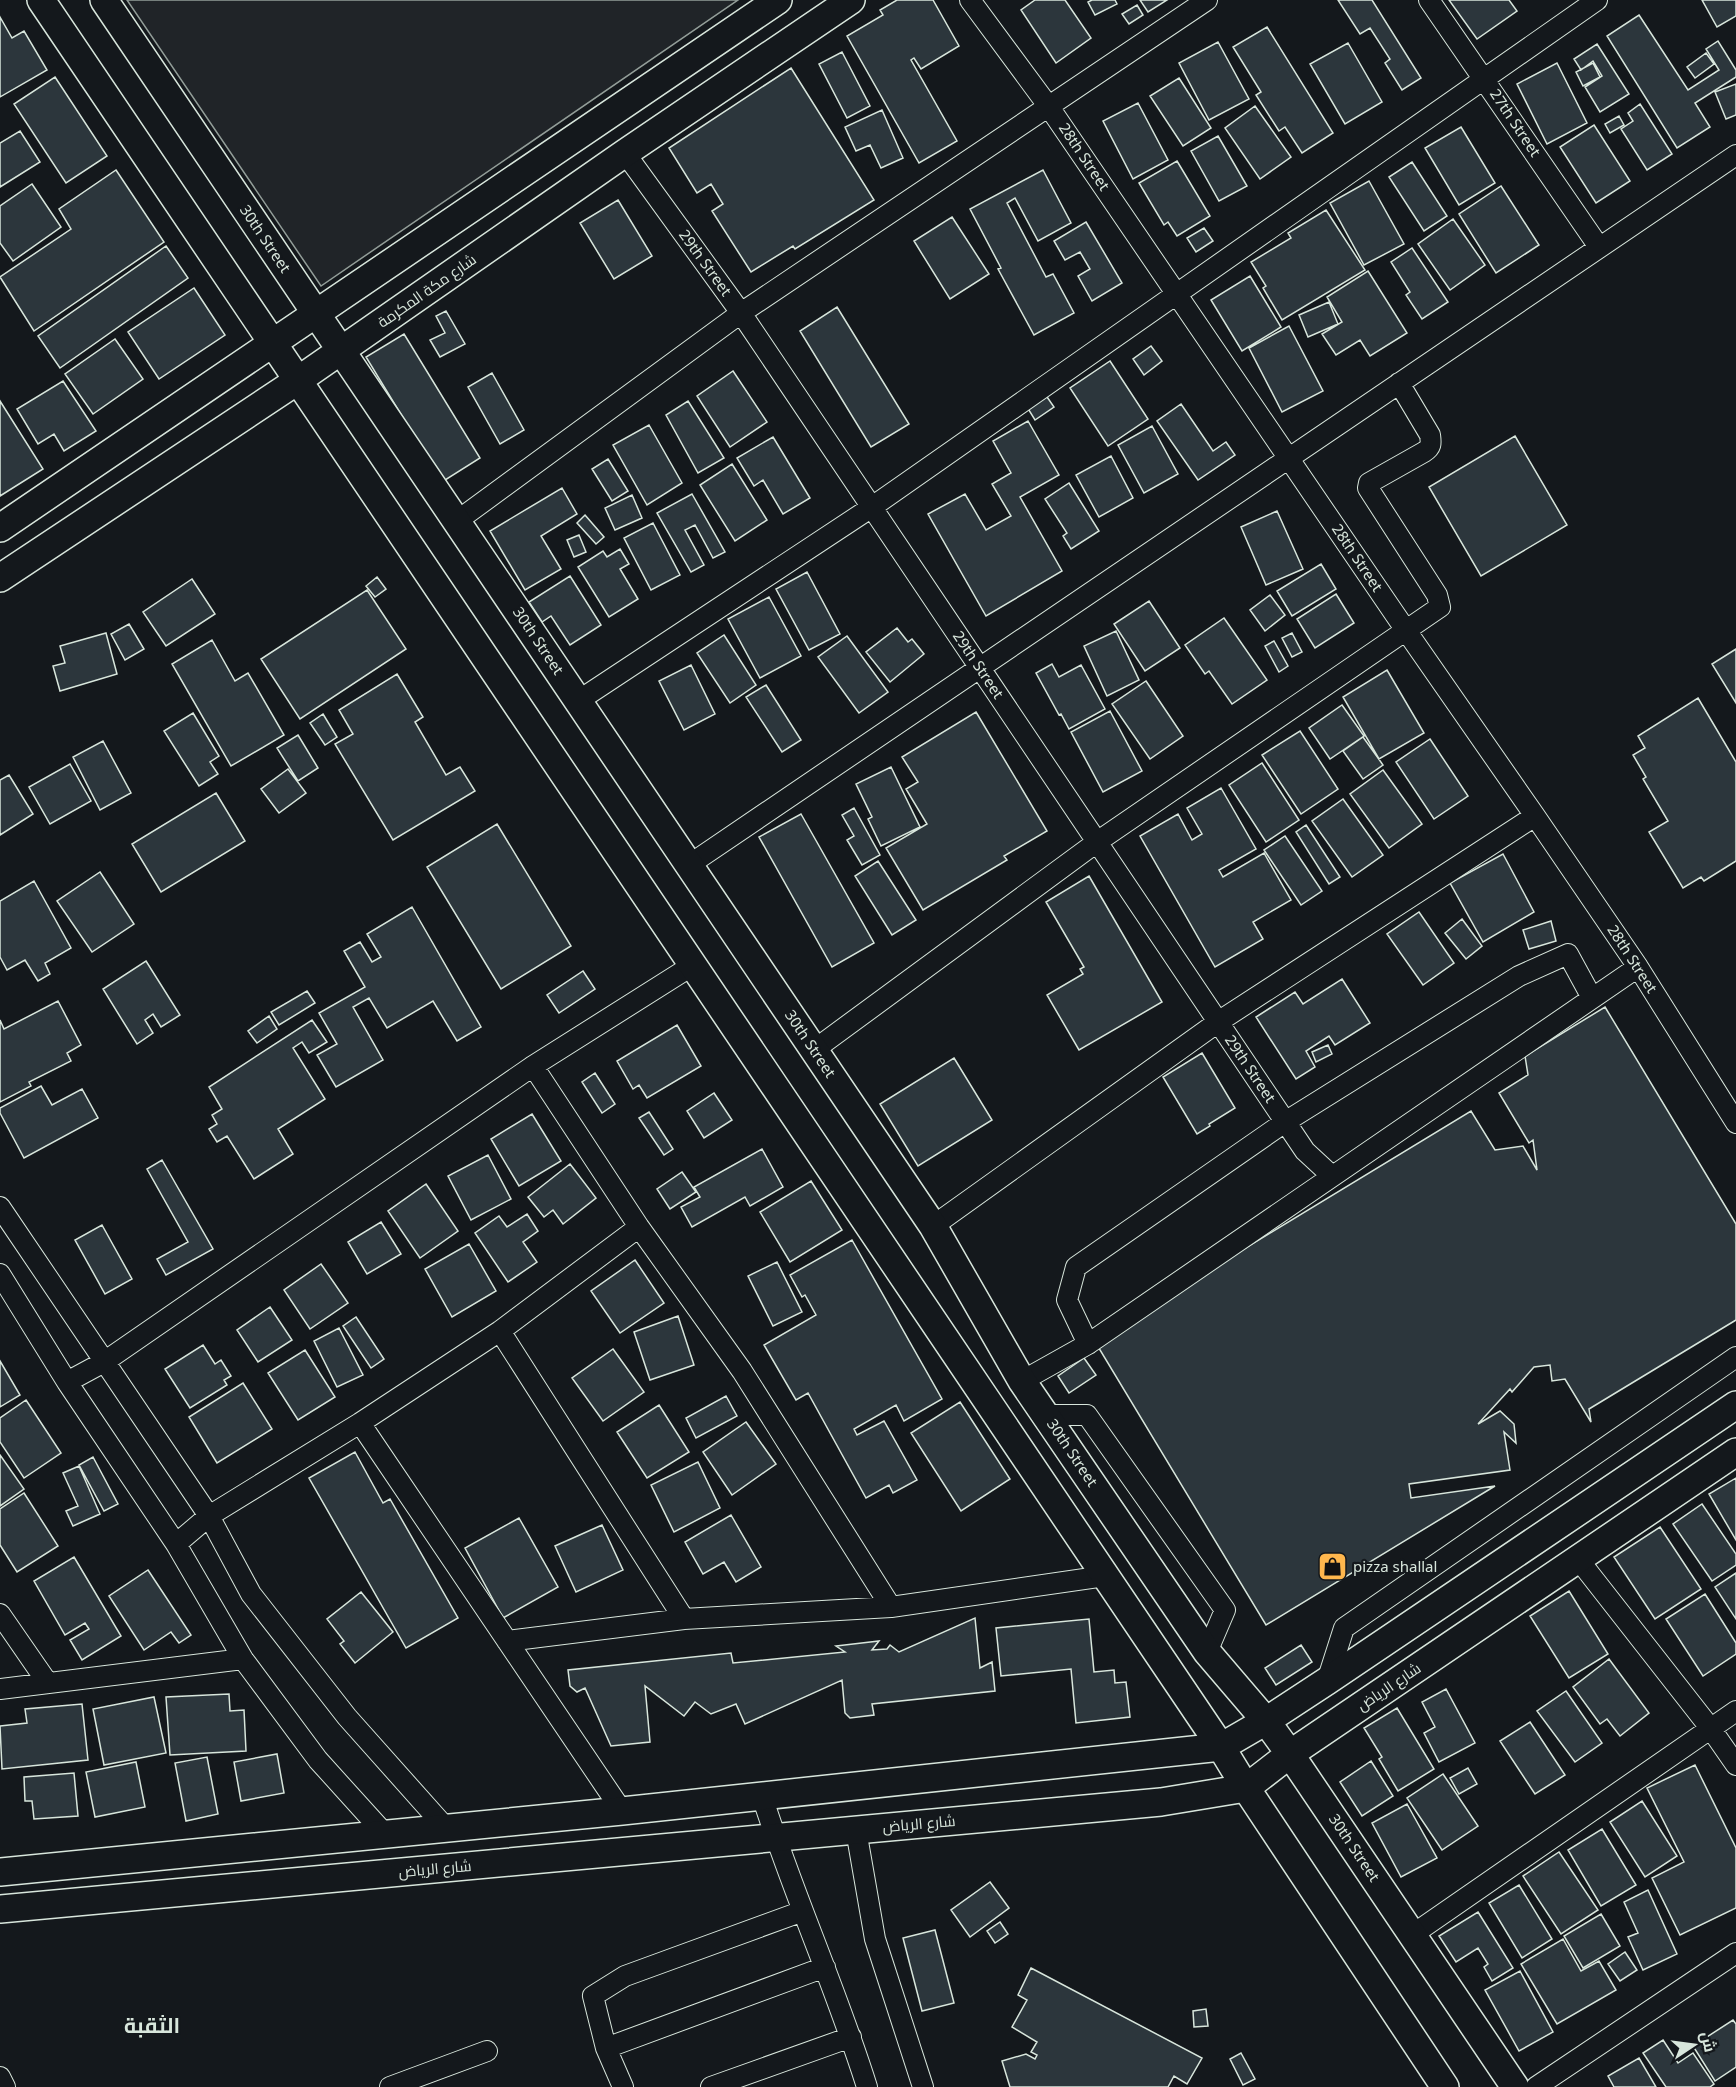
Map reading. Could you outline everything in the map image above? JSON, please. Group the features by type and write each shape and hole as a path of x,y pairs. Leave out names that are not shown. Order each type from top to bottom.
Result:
{"main road":[{"path":"41,0 274,341 1221,1747 1445,2087"},
{"name":"30th Street","path":"104,0 933,1226 1022,1381 1207,1652 1266,1721 1290,1754 1515,2087"},
{"path":"0,528 778,0"},
{"name":"شارع مكة المكرمة","path":"0,578 300,380 625,153 851,0"},
{"path":"0,1872 622,1811 1221,1747 1327,1681 1736,1405"},
{"name":"شارع الرياض","path":"0,1909 1161,1802 1246,1788 1290,1754 1736,1452"}],"street":[{"name":"28th Street","path":"970,0 1049,107 1638,967 1736,1123"},
{"path":"457,521 741,312 1207,0"},
{"name":"27th Street","path":"1429,0 1599,247"},
{"path":"579,701 872,507 1597,0"},
{"name":"29th Street","path":"625,153 741,312 1305,1151 1332,1176"},
{"path":"689,865 1736,155"},
{"path":"814,1050 1097,842 1440,607 1437,595 1368,488 1369,483 1430,448 1430,435 1399,383"},
{"path":"933,1226 1218,1022 1535,816"},
{"path":"1089,1344 1067,1300 1076,1268 1285,1122 1519,976 1568,954 1592,999"},
{"path":"67,1382 104,1362 533,1066 693,965"},
{"path":"1022,1381 1089,1344 1638,967"},
{"path":"533,1066 639,1227 742,1371 891,1607"},
{"path":"0,1208 209,1516 251,1594 347,1717 445,1827"},
{"path":"176,1544 209,1516 360,1423 500,1330 639,1227"},
{"path":"0,1274 67,1382 176,1544 243,1659 318,1760 384,1833"},
{"path":"500,1330 684,1619"},
{"path":"1327,1681 1344,1628 1736,1357"},
{"path":"1047,1415 1087,1415 1225,1610 1207,1652"},
{"path":"360,1423 622,1811"},
{"path":"1578,1559 1711,1729 1736,1765"},
{"path":"507,1641 684,1619 891,1607 1105,1576"},
{"path":"0,1614 47,1682"},
{"path":"0,1689 243,1659"},
{"path":"1412,1935 1736,1711"},
{"path":"762,1796 775,1838 851,2037 867,2087"},
{"path":"856,1830 875,1939 923,2087"},
{"path":"623,2087 606,2048 594,1996 625,1976 803,1911"},
{"path":"1536,2087 1736,1953"},
{"path":"606,2048 825,1968"},
{"path":"711,2087 851,2037"},
{"path":"390,2087 487,2051"},
{"path":"0,2077 5,2087"}],"shaded area":[{"path":"127,0 738,0 321,286"}],"building":[{"path":"897,0 933,0 959,46 921,69 914,58 911,60 957,141 919,163 847,36 883,15 880,10"},
{"path":"1035,0 1065,0 1091,38 1056,63 1021,10"},
{"path":"1115,0 1117,4 1095,15 1088,2"},
{"path":"1140,0 1167,0 1148,12"},
{"path":"1338,0 1372,0 1421,78 1402,90 1385,63 1390,59 1370,28 1360,34"},
{"path":"1449,0 1509,0 1517,11 1477,39"},
{"path":"1702,0 1736,0 1736,16 1717,27"},
{"path":"1137,5 1143,15 1129,24 1122,14"},
{"path":"1639,15 1688,90 1719,70 1706,49 1718,41 1736,70 1736,77 1695,103 1710,127 1677,148 1607,36"},
{"path":"0,17 12,38 24,31 47,70 0,97"},
{"path":"1267,27 1333,133 1302,153 1285,127 1279,131 1256,95 1261,92 1233,47"},
{"path":"1218,42 1249,99 1209,120 1179,63"},
{"path":"1348,43 1382,102 1345,124 1310,64"},
{"path":"1597,44 1629,94 1600,112 1585,87 1602,76 1593,61 1581,70 1574,59"},
{"path":"842,52 870,106 847,118 819,64"},
{"path":"1706,53 1714,64 1695,78 1687,67"},
{"path":"1557,63 1587,123 1547,144 1517,84"},
{"path":"1593,63 1600,77 1583,86 1576,72"},
{"path":"791,68 874,200 795,249 793,246 751,272 712,211 723,204 711,184 697,193 669,148"},
{"path":"55,77 107,156 66,183 14,104"},
{"path":"1179,78 1211,128 1183,146 1150,96"},
{"path":"1736,84 1736,115 1726,119 1715,92"},
{"path":"1138,103 1168,160 1133,179 1103,121"},
{"path":"1640,104 1672,154 1647,170 1621,129 1633,121 1628,113"},
{"path":"1255,106 1291,157 1260,179 1225,128"},
{"path":"882,110 903,158 881,168 870,145 856,151 845,127"},
{"path":"1619,116 1624,125 1610,133 1605,124"},
{"path":"1594,125 1630,181 1596,203 1560,147"},
{"path":"1461,127 1495,183 1459,205 1425,148"},
{"path":"20,131 40,162 0,187 0,143"},
{"path":"1218,136 1247,186 1219,201 1191,151"},
{"path":"1177,161 1210,216 1177,236 1168,222 1164,225 1139,183"},
{"path":"1412,162 1447,216 1424,231 1389,177"},
{"path":"116,170 164,242 34,331 0,277 71,229 59,209"},
{"path":"1043,170 1071,223 1038,241 1015,198 1007,203 1046,277 1053,274 1074,313 1034,335 998,269 1001,268 970,209"},
{"path":"1369,181 1404,244 1364,265 1330,203"},
{"path":"32,184 61,227 13,261 0,243 0,206"},
{"path":"1501,186 1539,245 1496,273 1459,214"},
{"path":"618,200 652,256 614,279 580,223"},
{"path":"1326,210 1365,270 1282,320 1263,288 1266,286 1251,262 1291,238 1288,233"},
{"path":"952,217 989,274 950,299 914,241"},
{"path":"1453,219 1485,265 1450,290 1418,244"},
{"path":"1086,222 1122,283 1092,301 1078,276 1090,269 1080,252 1065,260 1054,241"},
{"path":"1204,228 1213,241 1196,252 1187,238"},
{"path":"166,246 188,278 60,368 38,336"},
{"path":"1412,248 1448,302 1422,319 1406,295 1410,292 1391,262"},
{"path":"1368,271 1407,333 1370,356 1360,340 1336,355 1322,334 1342,322 1327,297"},
{"path":"1250,276 1281,327 1242,351 1211,300"},
{"path":"194,288 225,335 159,379 128,332"},
{"path":"1329,302 1338,324 1308,337 1299,315"},
{"path":"837,307 909,424 871,447 800,331"},
{"path":"446,311 465,344 440,357 430,340 445,333 436,316"},
{"path":"1289,326 1323,391 1282,412 1249,348"},
{"path":"404,334 480,458 442,482 366,357"},
{"path":"115,339 143,379 93,414 65,374"},
{"path":"1151,346 1162,361 1144,375 1133,359"},
{"path":"1110,361 1148,419 1108,446 1070,388"},
{"path":"733,371 767,422 730,447 697,396"},
{"path":"492,373 524,430 500,444 468,387"},
{"path":"63,381 96,431 64,451 54,434 38,444 17,409"},
{"path":"1045,394 1054,407 1035,420 1027,407"},
{"path":"0,401 43,469 0,496"},
{"path":"688,401 724,458 698,473 666,415"},
{"path":"1181,404 1213,451 1226,442 1235,455 1198,480 1157,421"},
{"path":"1028,421 1059,475 1020,497 1062,571 986,616 928,514 965,494 986,530 1011,516 992,484 1011,473 993,441"},
{"path":"649,425 682,483 647,505 613,445"},
{"path":"1152,426 1178,474 1144,493 1118,445"},
{"path":"1515,436 1567,525 1481,576 1429,487"},
{"path":"773,437 810,498 783,514 763,480 754,486 737,458"},
{"path":"1111,456 1133,498 1099,517 1076,475"},
{"path":"608,459 628,491 612,501 592,469"},
{"path":"732,464 767,520 735,541 700,485"},
{"path":"1069,483 1099,531 1071,549 1063,536 1067,533 1045,499"},
{"path":"562,488 577,514 541,536 561,569 525,590 490,531"},
{"path":"692,494 725,552 713,558 695,525 685,530 704,565 691,572 657,513"},
{"path":"632,495 642,518 615,530 605,508"},
{"path":"1277,511 1303,569 1266,585 1241,527"},
{"path":"585,515 604,537 596,544 577,523"},
{"path":"653,523 680,575 651,590 624,538"},
{"path":"579,535 586,552 574,557 567,540"},
{"path":"620,549 629,564 620,569 638,599 609,617 578,567 603,551 607,557"},
{"path":"1321,564 1336,589 1292,616 1277,591"},
{"path":"807,572 840,634 809,650 776,589"},
{"path":"570,576 601,625 570,645 551,616 542,622 529,602"},
{"path":"377,577 386,589 375,597 366,586"},
{"path":"192,579 215,614 166,646 143,612"},
{"path":"367,590 406,649 300,719 261,659"},
{"path":"1336,594 1354,623 1315,648 1297,619"},
{"path":"1270,595 1285,615 1265,631 1250,610"},
{"path":"769,597 801,656 760,678 728,619"},
{"path":"1149,601 1180,648 1145,671 1114,624"},
{"path":"1224,618 1267,680 1232,704 1209,671 1205,674 1185,645"},
{"path":"129,624 144,649 125,660 111,634"},
{"path":"897,628 908,642 912,639 924,654 890,682 866,652"},
{"path":"1116,631 1139,680 1107,696 1084,646"},
{"path":"106,633 117,674 60,691 53,666 65,663 60,646"},
{"path":"1292,633 1302,652 1292,657 1282,638"},
{"path":"724,635 756,685 730,703 697,653"},
{"path":"847,636 888,692 859,713 818,657"},
{"path":"212,640 235,681 248,673 284,735 231,766 172,664"},
{"path":"1274,641 1288,666 1279,672 1265,646"},
{"path":"1736,649 1736,703 1712,664"},
{"path":"1052,664 1059,677 1081,665 1105,709 1069,729 1036,673"},
{"path":"691,665 715,714 684,730 659,681"},
{"path":"1387,670 1424,733 1379,759 1343,697"},
{"path":"397,674 423,717 415,722 446,775 460,767 475,791 393,840 335,744 353,734 339,710"},
{"path":"1146,681 1183,736 1150,759 1112,704"},
{"path":"766,685 801,740 782,752 746,697"},
{"path":"1698,698 1736,762 1736,861 1704,881 1701,877 1683,888 1649,832 1668,821 1643,779 1646,777 1633,755 1645,748 1638,736"},
{"path":"1342,705 1364,736 1330,759 1309,728"},
{"path":"1110,711 1142,771 1103,792 1071,732"},
{"path":"976,712 1047,831 1004,856 1007,860 923,910 886,848 927,824 906,789 918,782 902,757"},
{"path":"193,713 219,756 210,762 218,774 199,786 164,731"},
{"path":"323,714 337,737 325,745 310,723"},
{"path":"1300,731 1338,789 1301,814 1262,755"},
{"path":"298,735 318,768 298,781 277,748"},
{"path":"1363,737 1383,765 1363,779 1343,751"},
{"path":"1430,739 1468,796 1434,819 1396,762"},
{"path":"103,741 131,793 100,810 73,757"},
{"path":"1262,763 1299,820 1266,842 1229,785"},
{"path":"70,764 91,801 50,824 29,787"},
{"path":"891,767 920,827 881,846 868,819 872,817 856,784"},
{"path":"288,769 306,793 279,813 261,789"},
{"path":"1383,770 1422,824 1389,848 1350,794"},
{"path":"9,775 33,814 0,835 0,780"},
{"path":"1221,788 1256,849 1219,870 1223,877 1264,853 1291,900 1253,922 1263,939 1215,967 1140,836 1178,814 1192,840 1202,834 1187,808"},
{"path":"216,793 245,841 161,892 132,844"},
{"path":"1343,799 1383,855 1352,877 1312,821"},
{"path":"854,808 880,855 862,865 847,840 854,836 842,815"},
{"path":"801,814 874,943 832,967 759,837"},
{"path":"497,824 571,946 501,989 427,867"},
{"path":"1306,825 1340,877 1329,884 1296,832"},
{"path":"1285,836 1322,891 1301,905 1264,850"},
{"path":"1503,854 1534,912 1483,942 1450,883"},
{"path":"878,861 916,920 892,935 855,876"},
{"path":"100,872 134,924 92,952 57,901"},
{"path":"1089,876 1162,1002 1079,1050 1047,995 1083,974 1080,969 1084,967 1046,902"},
{"path":"34,881 71,948 45,963 50,974 38,981 25,960 7,970 0,957 0,901"},
{"path":"412,907 481,1027 457,1041 433,1001 387,1028 369,998 353,1007 383,1060 336,1087 317,1055 337,1044 319,1013 365,987 344,951 360,942 372,962 381,957 367,934"},
{"path":"1419,912 1454,963 1423,985 1387,934"},
{"path":"1462,919 1482,946 1466,959 1445,933"},
{"path":"1551,921 1556,941 1529,949 1523,930"},
{"path":"146,961 180,1015 161,1027 153,1014 145,1020 153,1033 137,1044 103,989"},
{"path":"583,971 595,989 559,1013 547,995"},
{"path":"1342,979 1370,1023 1335,1045 1329,1036 1306,1051 1315,1067 1296,1079 1256,1017 1295,992 1303,1004"},
{"path":"307,991 315,1003 279,1025 271,1012"},
{"path":"58,1001 81,1045 67,1053 71,1061 29,1082 31,1086 0,1102 0,1020 4,1029"},
{"path":"1605,1007 1736,1224 1736,1320 1589,1409 1591,1422 1565,1379 1552,1381 1550,1365 1534,1367 1512,1392 1510,1389 1478,1424 1500,1411 1514,1424 1516,1443 1504,1432 1510,1470 1409,1484 1411,1498 1495,1486 1266,1625 1094,1340 1471,1111 1495,1150 1523,1146 1537,1170 1533,1140 1529,1143 1499,1093 1528,1075 1525,1056"},
{"path":"269,1016 277,1029 257,1043 248,1031"},
{"path":"312,1020 327,1042 309,1053 302,1042 293,1048 325,1099 278,1129 293,1154 254,1179 227,1136 217,1142 209,1129 217,1124 212,1115 222,1109 209,1087"},
{"path":"677,1025 701,1066 647,1098 639,1085 633,1089 617,1061"},
{"path":"1328,1045 1332,1054 1316,1062 1312,1052"},
{"path":"1202,1053 1235,1108 1197,1134 1163,1077"},
{"path":"954,1058 992,1120 918,1166 880,1104"},
{"path":"595,1073 615,1104 602,1113 582,1082"},
{"path":"41,1086 52,1105 82,1089 98,1118 24,1158 0,1113 0,1108"},
{"path":"714,1093 732,1120 704,1138 687,1111"},
{"path":"649,1112 673,1149 664,1155 639,1118"},
{"path":"532,1114 561,1161 519,1186 491,1139"},
{"path":"762,1149 783,1187 750,1206 745,1197 692,1227 681,1207 700,1197 694,1187"},
{"path":"488,1155 511,1199 471,1220 448,1176"},
{"path":"162,1160 213,1249 166,1275 157,1259 188,1242 147,1169"},
{"path":"570,1164 596,1198 563,1224 553,1210 544,1217 528,1197"},
{"path":"682,1172 696,1192 670,1209 657,1189"},
{"path":"811,1181 842,1230 790,1262 760,1212"},
{"path":"426,1184 458,1231 420,1258 388,1211"},
{"path":"527,1214 538,1231 523,1242 537,1262 508,1282 475,1233 499,1216 507,1227"},
{"path":"381,1222 401,1254 367,1274 348,1242"},
{"path":"102,1225 132,1279 105,1294 75,1240"},
{"path":"852,1240 942,1399 904,1421 896,1405 854,1429 857,1435 884,1421 917,1480 893,1493 889,1485 866,1498 808,1393 796,1400 764,1345 816,1315 805,1295 802,1297 790,1275"},
{"path":"469,1244 496,1291 452,1317 425,1269"},
{"path":"635,1260 664,1303 620,1333 591,1291"},
{"path":"777,1262 802,1312 773,1326 748,1276"},
{"path":"321,1264 348,1303 310,1329 284,1290"},
{"path":"270,1307 292,1340 258,1362 237,1330"},
{"path":"678,1316 694,1365 650,1380 634,1332"},
{"path":"356,1317 384,1359 371,1368 343,1326"},
{"path":"339,1328 363,1375 337,1387 314,1341"},
{"path":"203,1345 215,1364 221,1360 231,1376 224,1380 227,1385 190,1408 165,1369"},
{"path":"613,1349 644,1392 603,1421 572,1378"},
{"path":"305,1350 335,1397 298,1420 268,1373"},
{"path":"1084,1358 1096,1375 1069,1393 1058,1376"},
{"path":"0,1361 20,1395 0,1407"},
{"path":"243,1383 272,1429 217,1463 189,1417"},
{"path":"726,1396 737,1416 696,1438 686,1418"},
{"path":"26,1400 61,1453 24,1478 0,1442 0,1418"},
{"path":"960,1402 1010,1479 961,1511 911,1433"},
{"path":"659,1405 689,1452 647,1478 617,1432"},
{"path":"746,1422 776,1464 732,1495 703,1452"},
{"path":"355,1452 383,1503 390,1499 458,1618 406,1648 309,1478"},
{"path":"0,1455 24,1489 0,1506"},
{"path":"93,1457 118,1504 104,1511 79,1465"},
{"path":"698,1462 720,1508 674,1532 651,1485"},
{"path":"79,1466 100,1514 73,1526 66,1511 78,1506 63,1473"},
{"path":"1736,1478 1736,1540 1709,1494"},
{"path":"24,1493 58,1546 17,1572 0,1545 0,1509"},
{"path":"1702,1504 1736,1554 1736,1565 1712,1581 1673,1524"},
{"path":"731,1515 761,1567 736,1582 724,1562 703,1574 685,1542"},
{"path":"519,1518 558,1587 503,1618 465,1548"},
{"path":"602,1525 623,1570 576,1592 555,1546"},
{"path":"1660,1527 1701,1589 1655,1619 1614,1557"},
{"path":"74,1557 121,1636 82,1660 70,1640 89,1629 85,1623 65,1635 34,1581"},
{"path":"148,1570 191,1635 179,1643 171,1632 144,1650 109,1596"},
{"path":"1736,1573 1736,1619 1715,1587"},
{"path":"1569,1591 1608,1654 1569,1678 1530,1616"},
{"path":"361,1592 393,1632 355,1663 340,1644 344,1641 327,1619"},
{"path":"1705,1594 1736,1643 1736,1654 1703,1676 1666,1619"},
{"path":"975,1618 980,1668 992,1662 995,1691 872,1704 874,1715 850,1718 845,1713 842,1680 745,1724 736,1704 711,1714 695,1702 684,1716 645,1686 650,1742 611,1746 585,1688 577,1692 570,1686 568,1670 731,1653 733,1663 845,1652 836,1646 879,1641 872,1650 887,1649 890,1645 899,1652"},
{"path":"1089,1619 1094,1672 1114,1670 1115,1683 1126,1682 1130,1717 1076,1723 1071,1669 1001,1676 996,1628"},
{"path":"1301,1645 1312,1662 1276,1685 1265,1668"},
{"path":"1609,1659 1649,1713 1620,1736 1607,1719 1600,1724 1573,1687"},
{"path":"1446,1689 1475,1743 1439,1762 1424,1733 1435,1727 1422,1702"},
{"path":"1566,1691 1602,1743 1575,1762 1537,1711"},
{"path":"229,1694 230,1711 244,1710 246,1751 170,1755 166,1697"},
{"path":"154,1697 166,1753 104,1765 93,1709"},
{"path":"82,1704 88,1760 2,1769 0,1726 27,1723 25,1709"},
{"path":"1397,1708 1434,1769 1398,1791 1379,1759 1382,1757 1364,1728"},
{"path":"1530,1722 1565,1775 1535,1794 1500,1741"},
{"path":"277,1754 284,1793 241,1801 234,1762"},
{"path":"207,1757 218,1814 186,1821 175,1763"},
{"path":"1371,1761 1393,1796 1362,1816 1340,1782"},
{"path":"136,1762 145,1807 95,1817 86,1772"},
{"path":"1695,1765 1736,1848 1736,1908 1680,1935 1652,1878 1684,1862 1647,1788"},
{"path":"1468,1768 1477,1784 1459,1794 1450,1778"},
{"path":"74,1773 78,1816 34,1819 32,1801 25,1801 24,1777"},
{"path":"1443,1774 1478,1826 1442,1850 1407,1798"},
{"path":"1642,1801 1677,1856 1645,1877 1610,1822"},
{"path":"1407,1804 1437,1858 1401,1877 1372,1823"},
{"path":"1602,1829 1636,1885 1601,1906 1568,1850"},
{"path":"1559,1852 1598,1910 1561,1934 1523,1876"},
{"path":"990,1882 1009,1908 970,1937 951,1910"},
{"path":"1519,1885 1552,1939 1522,1958 1489,1903"},
{"path":"1648,1890 1677,1954 1643,1970 1628,1937 1638,1933 1624,1902"},
{"path":"1478,1912 1513,1968 1492,1981 1484,1967 1488,1964 1478,1948 1456,1962 1439,1936"},
{"path":"1601,1914 1620,1946 1583,1968 1564,1936"},
{"path":"1000,1922 1008,1934 995,1943 987,1931"},
{"path":"935,1930 954,2003 922,2011 903,1938"},
{"path":"1563,1939 1581,1971 1599,1961 1616,1990 1557,2024 1521,1964"},
{"path":"1625,1952 1637,1970 1620,1981 1608,1964"},
{"path":"1031,1968 1202,2058 1187,2084 1174,2076 1168,2087 1010,2087 1002,2061 1026,2054 1035,2059 1037,2055 1031,2052 1037,2042 1012,2027 1027,2000 1018,1995"},
{"path":"1520,1971 1553,2032 1519,2051 1485,1990"},
{"path":"1206,2009 1208,2026 1194,2027 1193,2011"},
{"path":"1733,2020 1736,2024 1736,2067 1715,2081 1693,2046"},
{"path":"1663,2040 1678,2063 1693,2053 1714,2084 1710,2087 1666,2087 1643,2053"},
{"path":"1241,2053 1255,2079 1243,2085 1230,2059"},
{"path":"1639,2058 1656,2087 1614,2087 1608,2076"}],"place":[{"name":"pizza shallal","path":"1332,1567"}],"district":[{"name":"الثقبة","path":"152,2026"}]}
